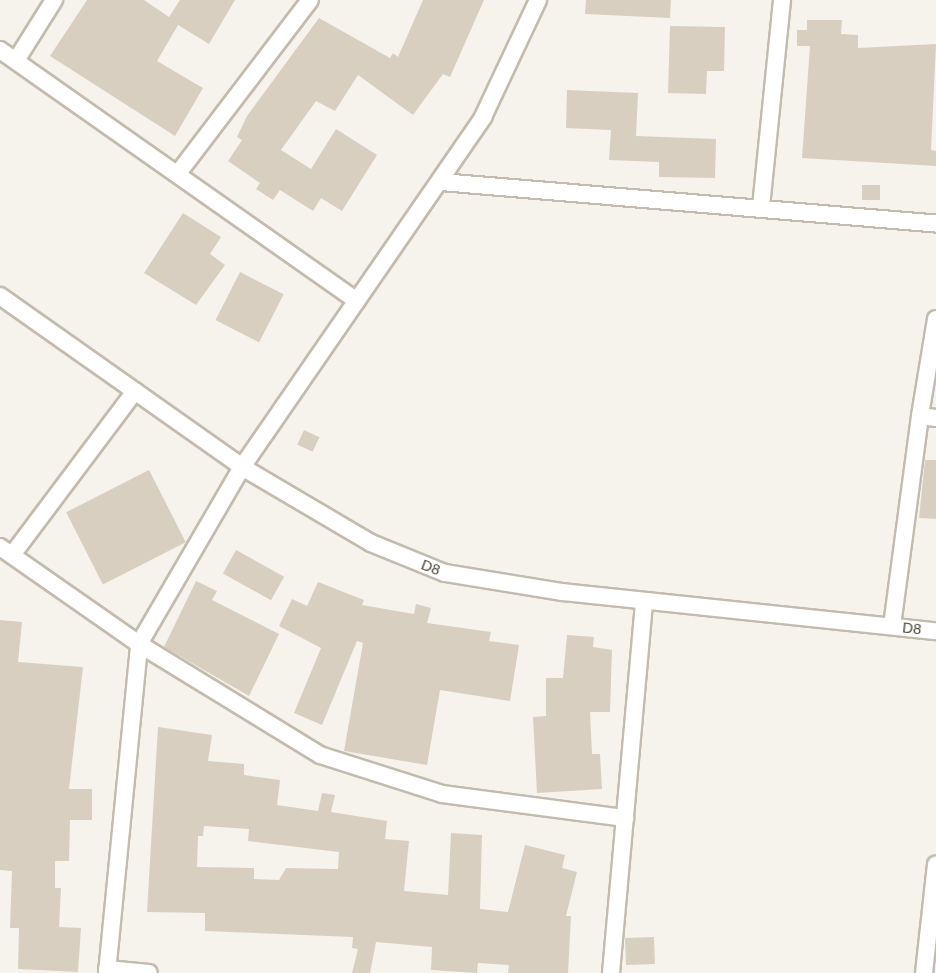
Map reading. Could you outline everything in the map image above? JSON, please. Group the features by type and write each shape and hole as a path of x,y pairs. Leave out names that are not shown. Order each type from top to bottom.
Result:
{"street":[{"path":"17,59 54,0"},
{"path":"179,172 310,0"},
{"path":"149,973 107,971 139,644 242,467 441,182 483,117 538,0"},
{"path":"761,207 782,0"},
{"path":"0,50 17,59 179,172 357,301"},
{"path":"441,182 761,207 936,224"},
{"name":"D8","path":"0,296 242,467 371,543 445,573 644,601 936,631"},
{"path":"892,626 928,417 936,319"},
{"path":"135,392 6,551 139,644 320,755 442,794 625,818"},
{"path":"611,973 644,601"},
{"path":"924,973 936,865"}],"building":[{"path":"87,0 144,0 169,17 180,0 235,0 209,44 178,25 157,61 203,88 175,136 50,56"},
{"path":"423,0 484,0 450,77 443,74 413,115 358,75 335,111 316,101 281,150 311,169 336,129 377,155 342,211 321,198 313,211 280,190 273,200 256,189 260,183 228,161 242,140 237,137 247,116 319,18 390,58 393,53 398,57"},
{"path":"586,0 671,0 670,18 585,14"},
{"path":"807,20 842,20 841,34 858,35 858,48 936,44 931,150 936,151 936,166 802,158 810,46 797,46 797,30 807,30"},
{"path":"670,26 725,27 724,71 707,71 706,94 668,93"},
{"path":"567,90 638,93 636,136 716,139 715,178 659,177 659,162 609,160 611,130 566,128"},
{"path":"862,185 880,185 880,200 862,200"},
{"path":"183,213 221,237 210,254 225,265 196,305 144,273"},
{"path":"240,272 284,294 259,342 215,320"},
{"path":"304,430 319,437 313,452 297,445"},
{"path":"925,460 936,460 936,519 919,518"},
{"path":"149,470 186,542 103,584 66,512"},
{"path":"236,550 284,577 271,600 223,574"},
{"path":"196,581 217,591 212,600 279,634 249,696 164,647"},
{"path":"318,582 364,600 362,605 414,614 416,604 431,608 427,623 491,632 489,641 519,645 510,701 440,690 427,765 344,751 363,643 357,641 322,725 294,713 321,648 279,626 292,599 307,606"},
{"path":"0,620 22,622 18,662 83,667 69,789 92,789 92,820 70,820 69,861 55,861 55,888 61,888 59,927 81,928 78,972 18,969 19,928 10,928 12,871 0,870"},
{"path":"567,635 594,637 593,647 612,650 610,712 590,712 592,754 600,754 602,789 537,793 533,717 546,716 546,678 563,678"},
{"path":"158,727 212,735 208,761 244,764 244,775 280,780 277,805 318,811 322,793 335,795 331,812 387,821 385,839 409,841 404,891 448,895 451,833 482,835 480,909 508,912 525,845 565,855 562,868 577,872 566,916 571,916 568,973 508,973 509,965 478,963 477,973 431,970 432,947 376,942 370,973 352,973 358,949 352,948 353,937 205,931 205,913 147,912","holes":["204,826 249,829 248,841 339,852 338,869 286,868 279,880 254,879 254,868 197,867 198,836 203,836"]},
{"path":"654,937 655,964 626,965 625,938"}]}
